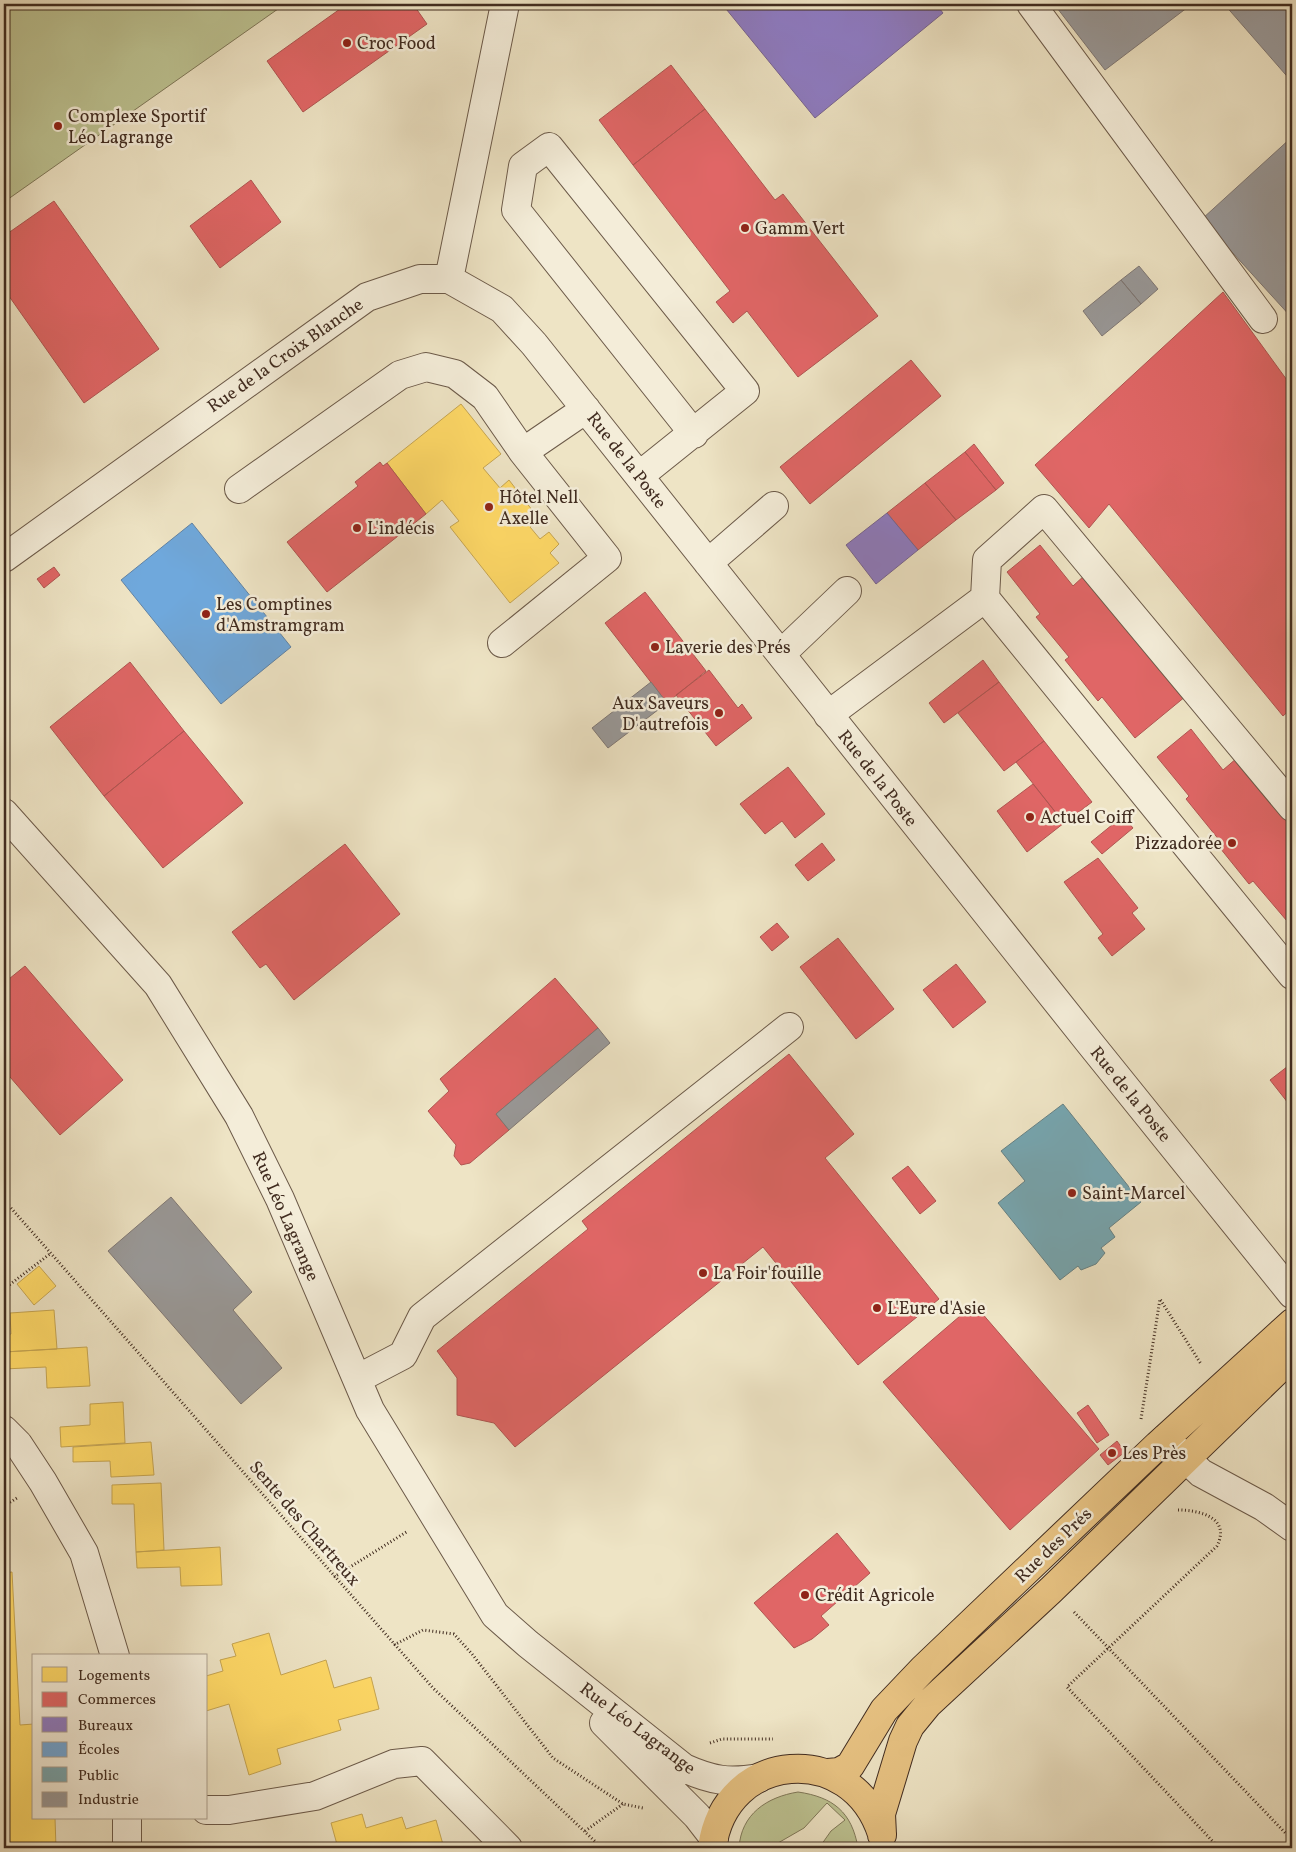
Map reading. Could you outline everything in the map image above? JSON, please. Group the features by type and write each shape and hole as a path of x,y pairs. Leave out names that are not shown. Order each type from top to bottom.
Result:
{"main road":[{"name":"Rue des Prés","path":"828,1773 844,1771 850,1766 884,1710 899,1694 1165,1439 1292,1323"},
{"name":"Rue des Prés","path":"883,1842 882,1814 887,1789 910,1726 928,1704 1051,1590 1292,1356"},
{"path":"713,1843 720,1819 732,1799 759,1778 793,1768 828,1773 858,1792 873,1812 883,1842"}],"street":[{"path":"449,279 505,4"},
{"path":"1031,4 1263,319"},
{"path":"639,476 694,434 745,391 549,147 523,166 516,210 694,434"},
{"name":"Rue de la Croix Blanche","path":"4,558 367,297 420,279 449,279"},
{"name":"Rue de la Poste","path":"449,279 502,309 534,344 828,715 1292,1294"},
{"path":"239,489 400,375 426,367 454,374 485,397 523,452 607,558 502,643"},
{"path":"523,452 586,409"},
{"path":"708,563 774,506"},
{"path":"1292,806 1044,509 987,560 985,598 1292,975"},
{"path":"781,654 847,591"},
{"path":"828,715 985,598"},
{"name":"Rue Léo Lagrange","path":"4,814 158,985 239,1116 280,1199 370,1410 495,1615 528,1644 684,1768 711,1779 728,1781 759,1778"},
{"path":"357,1379 403,1355 422,1317 789,1027"},
{"path":"4,1430 18,1444 43,1482 84,1553 114,1654"},
{"path":"1165,1439 1185,1460 1201,1473 1264,1507 1292,1527"},
{"name":"Rue Léo Lagrange","path":"528,1644 697,1816 713,1843"},
{"path":"208,1810 229,1810 315,1796 394,1764 422,1761 508,1848"},
{"path":"127,1820 127,1848"}],"path":[{"name":"Sente des Chartreux","path":"4,1200 433,1688 602,1848"},
{"path":"4,1289 51,1253"},
{"path":"1140,1423 1160,1299 1203,1368"},
{"path":"1175,1510 1189,1510 1213,1518 1221,1528 1221,1539 1217,1546 1067,1687 1219,1848"},
{"path":"334,1577 434,1514"},
{"path":"1051,1590 1110,1648 1292,1840"},
{"path":"394,1645 423,1630 454,1634 472,1654 553,1758 622,1804 649,1810"},
{"path":"585,1831 622,1804"}],"green space":[{"name":"Complexe Sportif Léo Lagrange","path":"4,4 285,4 4,202"},
{"path":"798,1792 821,1798 839,1808 851,1825 858,1848 819,1848 831,1831 845,1820 827,1803 804,1828 778,1843 774,1848 739,1848 745,1826 758,1809 776,1798"}],"building: Logements":[{"name":"Hôtel Nell Axelle","path":"461,404 501,454 483,468 500,488 509,480 539,519 530,527 540,539 549,532 559,544 550,553 559,563 510,603 450,527 459,521 442,500 426,514 387,463"},
{"path":"39,1266 56,1286 34,1305 17,1284"},
{"path":"54,1310 57,1349 4,1352 4,1335 11,1334 10,1313"},
{"path":"87,1347 90,1386 47,1388 46,1367 4,1369 4,1352"},
{"path":"123,1402 125,1443 61,1447 60,1427 90,1425 90,1404"},
{"path":"151,1442 154,1475 111,1477 110,1461 73,1462 73,1447"},
{"path":"161,1483 164,1550 136,1552 134,1504 112,1504 112,1485"},
{"path":"220,1547 222,1585 181,1586 180,1567 137,1568 136,1552"},
{"path":"12,1572 20,1725 32,1724 32,1820 55,1820 56,1848 4,1848 4,1573"},
{"path":"269,1633 281,1675 326,1660 334,1688 371,1677 379,1709 338,1720 341,1730 277,1749 281,1764 249,1775 229,1704 208,1710 208,1675 223,1671 220,1660 236,1656 232,1644"},
{"path":"362,1814 366,1828 402,1817 406,1829 436,1820 444,1848 338,1848 331,1823"}],"building: Commerces":[{"name":"Croc Food","path":"347,4 413,4 427,24 303,112 267,61"},
{"path":"671,65 705,109 633,165 599,120"},
{"name":"Gamm Vert","path":"705,109 775,200 783,194 878,316 798,377 747,311 733,323 716,302 730,291 633,165"},
{"path":"251,180 281,222 220,268 190,226"},
{"path":"54,201 159,349 84,403 4,289 4,236"},
{"path":"1223,292 1292,387 1292,708 1283,716 1109,504 1089,528 1035,465"},
{"path":"911,360 941,396 810,504 780,467"},
{"path":"974,444 1004,483 996,490 965,452"},
{"path":"965,452 996,490 956,520 925,483"},
{"name":"L'indécis","path":"380,462 383,466 387,463 426,514 327,592 287,542 358,486 355,482"},
{"path":"925,483 956,520 918,550 887,513"},
{"path":"1040,545 1073,586 1086,574 1186,696 1135,738 1102,697 1098,701 1065,660 1069,657 1036,617 1040,614 1007,572"},
{"path":"54,567 60,575 44,588 37,579"},
{"name":"Laverie des Prés","path":"645,592 706,671 667,703 605,623"},
{"path":"983,660 999,682 944,723 929,703"},
{"path":"130,662 184,731 104,796 50,727"},
{"name":"Aux Saveurs D'autrefois","path":"709,670 738,708 742,704 752,718 716,746 676,695"},
{"path":"999,682 1044,741 1004,771 958,713"},
{"path":"1191,729 1223,770 1237,758 1292,826 1292,916 1287,921 1253,881 1249,884 1216,843 1220,841 1186,799 1189,796 1157,757"},
{"path":"184,731 243,803 163,868 104,796"},
{"path":"1044,741 1092,802 1064,823 1016,762"},
{"path":"788,767 825,814 795,838 782,821 765,834 740,804"},
{"name":"Actuel Coiff","path":"1033,784 1064,823 1027,852 997,811"},
{"path":"1123,816 1133,828 1102,854 1091,842"},
{"path":"822,843 835,860 808,881 795,865"},
{"path":"345,844 400,914 294,1000 266,964 260,968 232,932"},
{"path":"1098,858 1138,908 1132,913 1145,929 1112,956 1098,938 1103,934 1064,882"},
{"path":"777,923 789,937 772,951 760,937"},
{"path":"838,938 894,1009 856,1039 800,967"},
{"path":"956,964 986,1002 953,1028 923,990"},
{"path":"25,966 123,1080 60,1135 4,1070 4,983"},
{"path":"555,978 598,1028 496,1114 509,1130 470,1163 461,1165 454,1156 456,1145 428,1111 449,1091 440,1079"},
{"path":"789,1054 854,1134 825,1158 939,1299 858,1365 763,1247 515,1447 494,1423 457,1415 457,1378 437,1351 588,1229 582,1221"},
{"path":"1292,1063 1292,1108 1270,1080"},
{"path":"1292,1130 1292,1140 1287,1134"},
{"path":"908,1166 936,1201 920,1214 892,1178"},
{"path":"974,1304 1099,1449 1010,1530 883,1382"},
{"path":"1088,1405 1109,1435 1097,1443 1077,1413"},
{"name":"Les Près","path":"1117,1441 1125,1452 1108,1465 1100,1455"},
{"name":"Crédit Agricole","path":"837,1533 870,1573 821,1616 829,1625 812,1639 794,1648 754,1603"}],"building: Bureaux":[{"path":"722,4 936,4 943,13 815,118"},
{"path":"887,513 918,550 876,584 846,545"}],"building: Écoles":[{"name":"Les Comptines d'Amstramgram","path":"192,523 291,647 221,704 121,580"}],"building: Public":[{"name":"Saint-Marcel","path":"1063,1104 1141,1202 1109,1228 1115,1237 1101,1248 1105,1253 1096,1264 1081,1270 1078,1266 1060,1280 998,1203 1025,1181 1001,1151"}],"building: Industrie":[{"path":"1054,4 1192,4 1105,70"},
{"path":"1224,4 1292,4 1292,82"},
{"path":"1292,137 1292,318 1202,219"},
{"path":"1139,266 1158,289 1141,304 1121,280"},
{"path":"1121,280 1141,304 1102,336 1083,311"},
{"path":"651,682 667,703 608,748 592,728"},
{"path":"598,1028 610,1043 509,1130 496,1114"},
{"path":"171,1197 252,1292 233,1310 282,1368 241,1404 108,1251"}],"place":[{"name":"Croc Food","path":"347,43"},
{"name":"Complexe Sportif Léo Lagrange","path":"58,126"},
{"name":"Gamm Vert","path":"745,228"},
{"name":"Hôtel Nell Axelle","path":"489,507"},
{"name":"L'indécis","path":"357,528"},
{"name":"Les Comptines d'Amstramgram","path":"206,614"},
{"name":"Laverie des Prés","path":"655,647"},
{"name":"Aux Saveurs D'autrefois","path":"719,713"},
{"name":"Actuel Coiff","path":"1030,817"},
{"name":"Pizzadorée","path":"1232,843"},
{"name":"Saint-Marcel","path":"1072,1193"},
{"name":"La Foir'fouille","path":"703,1273"},
{"name":"L'Eure d'Asie","path":"877,1308"},
{"name":"Les Près","path":"1112,1453"},
{"name":"Crédit Agricole","path":"805,1595"}]}
